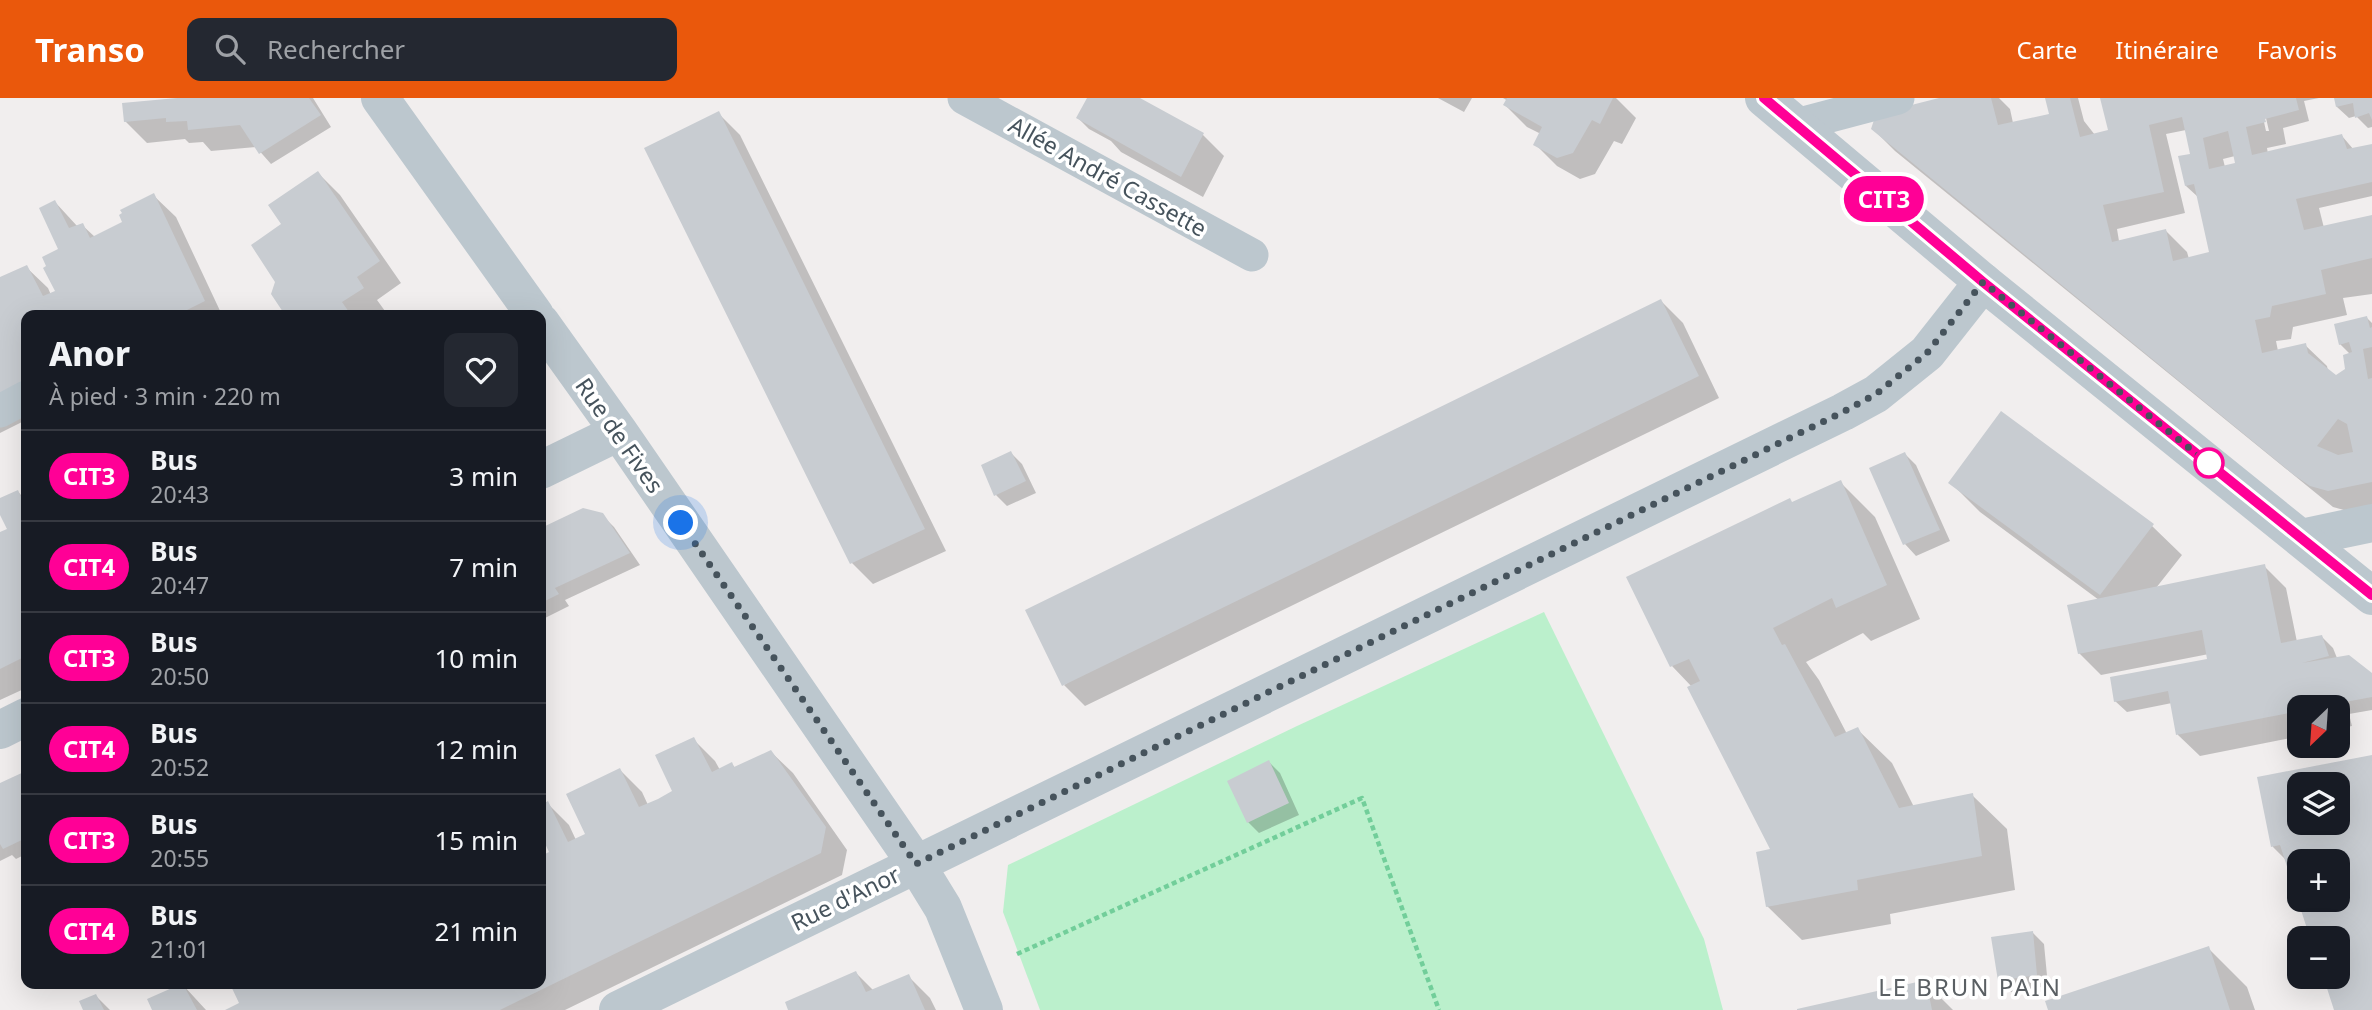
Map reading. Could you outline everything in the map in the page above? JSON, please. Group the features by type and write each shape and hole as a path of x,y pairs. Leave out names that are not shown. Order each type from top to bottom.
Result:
{"street":[{"path":"380,98 531,310"},
{"path":"1764,98 1983,282 2372,596"},
{"name":"Rue d'Anor","path":"618,1010 1843,412 1876,394 1927,353 1983,282"},
{"name":"Rue de Fives","path":"546,330 916,864 943,908 984,1010"},
{"path":"546,468 619,432"},
{"path":"2301,538 2372,523"},
{"path":"0,730 21,720"}],"lane":[{"name":"Allée André Cassette","path":"964,98 1252,255"},
{"path":"1796,125 1898,98"},
{"path":"0,411 21,400"}],"path":[{"path":"971,974 1362,798 1439,1010"}],"green space":[{"path":"1544,612 1704,939 1723,1010 1040,1010 1003,912 1008,865 1297,726"}],"building":[{"path":"177,98 309,98 321,115 259,154 240,125 188,130 187,121 166,122 166,118 124,122 122,103"},
{"path":"1087,98 1140,98 1204,133 1181,177 1076,118"},
{"path":"1507,98 1613,98 1600,124 1592,120 1573,153 1557,158 1533,145 1542,127 1503,105"},
{"path":"1939,98 1991,98 1998,125 2049,114 2045,98 2070,98 2080,137 2108,130 2100,98 2296,98 2299,110 2246,127 2252,155 2342,134 2347,149 2372,144 2372,182 2296,199 2304,230 2372,215 2372,258 2321,270 2326,294 2272,306 2270,317 2255,320 2262,353 2306,343 2308,353 2336,375 2345,369 2343,355 2352,352 2349,342 2339,345 2334,324 2367,316 2370,328 2372,327 2372,347 2363,349 2368,379 2372,378 2372,482 2328,491 2310,486 2294,475 1871,129 1876,114","holes":["2182,117 2190,154 2178,156 2185,186 2194,184 2209,252 2173,261 2166,229 2112,242 2103,205 2164,192 2149,125","2228,131 2235,163 2209,169 2203,138","2338,419 2347,424 2353,452 2338,455 2317,446"]},
{"path":"2334,98 2372,98 2372,120 2369,113 2355,118 2353,103 2336,107"},
{"path":"719,111 925,529 850,564 644,148"},
{"path":"318,171 380,261 357,277 364,288 342,302 348,310 282,310 271,294 275,282 251,245 281,224 268,205"},
{"path":"154,193 205,301 187,310 21,310 21,390 0,401 0,277 27,265 43,296 55,291 43,268 46,266 42,257 58,249 39,208 55,200 69,228 83,223 90,238 122,222 120,210"},
{"path":"1661,299 1699,376 1062,686 1025,610"},
{"path":"2001,411 2154,524 2100,595 1948,483"},
{"path":"1011,451 1026,481 994,496 981,465"},
{"path":"1905,452 1940,530 1903,545 1869,468"},
{"path":"1841,480 1887,585 1836,608 1832,598 1773,628 1782,645 1785,644 1835,737 1858,727 1899,808 1973,793 1982,856 1857,880 1858,890 1766,907 1756,852 1770,849 1687,687 1700,681 1689,659 1670,667 1626,577 1790,498 1792,502"},
{"path":"18,490 21,497 21,658 0,669 0,532 7,529 0,515 0,498"},
{"path":"583,508 603,513 630,553 555,588 559,594 546,600 546,526"},
{"path":"2265,564 2281,643 2322,635 2329,656 2302,663 2349,655 2372,673 2372,697 2350,701 2350,695 2287,695 2287,714 2176,735 2168,691 2114,702 2110,677 2207,659 2202,630 2078,654 2067,605"},
{"path":"694,737 712,772 732,762 734,767 771,750 826,827 821,853 546,988 546,854 549,852 546,846 546,802 548,801 568,842 585,834 566,794 620,768 639,807 672,791 655,755"},
{"path":"2372,755 2372,1010 2334,1010 2327,989 2350,989 2350,926 2306,926 2302,912 2350,912 2350,849 2287,849 2287,867 2280,845 2271,847 2257,777"},
{"path":"1269,760 1289,803 1247,823 1227,781"},
{"path":"21,773 21,840 3,849 0,844 0,783"},
{"path":"2033,931 2037,975 1998,981 1991,937"},
{"path":"2209,946 2230,1010 2048,1010 2045,1001"},
{"path":"856,971 866,992 909,974 925,1010 788,1010 785,1002"},
{"path":"1926,980 1932,1010 1797,1010 1797,1009"},
{"path":"170,989 186,989 197,1010 152,1010 147,999"},
{"path":"232,989 543,989 500,1010 225,1010 239,1003"},
{"path":"96,994 104,1010 83,1010 79,1001"}],"bus line":[{"name":"CIT3","path":"1764,98 1983,282 2372,595"}],"district":[{"name":"LE BRUN PAIN","path":"1970,986"}],"route":[{"path":"681,523 916,864 1843,412 1876,394 1927,353 1983,282 2214,468 2209,463"}]}
